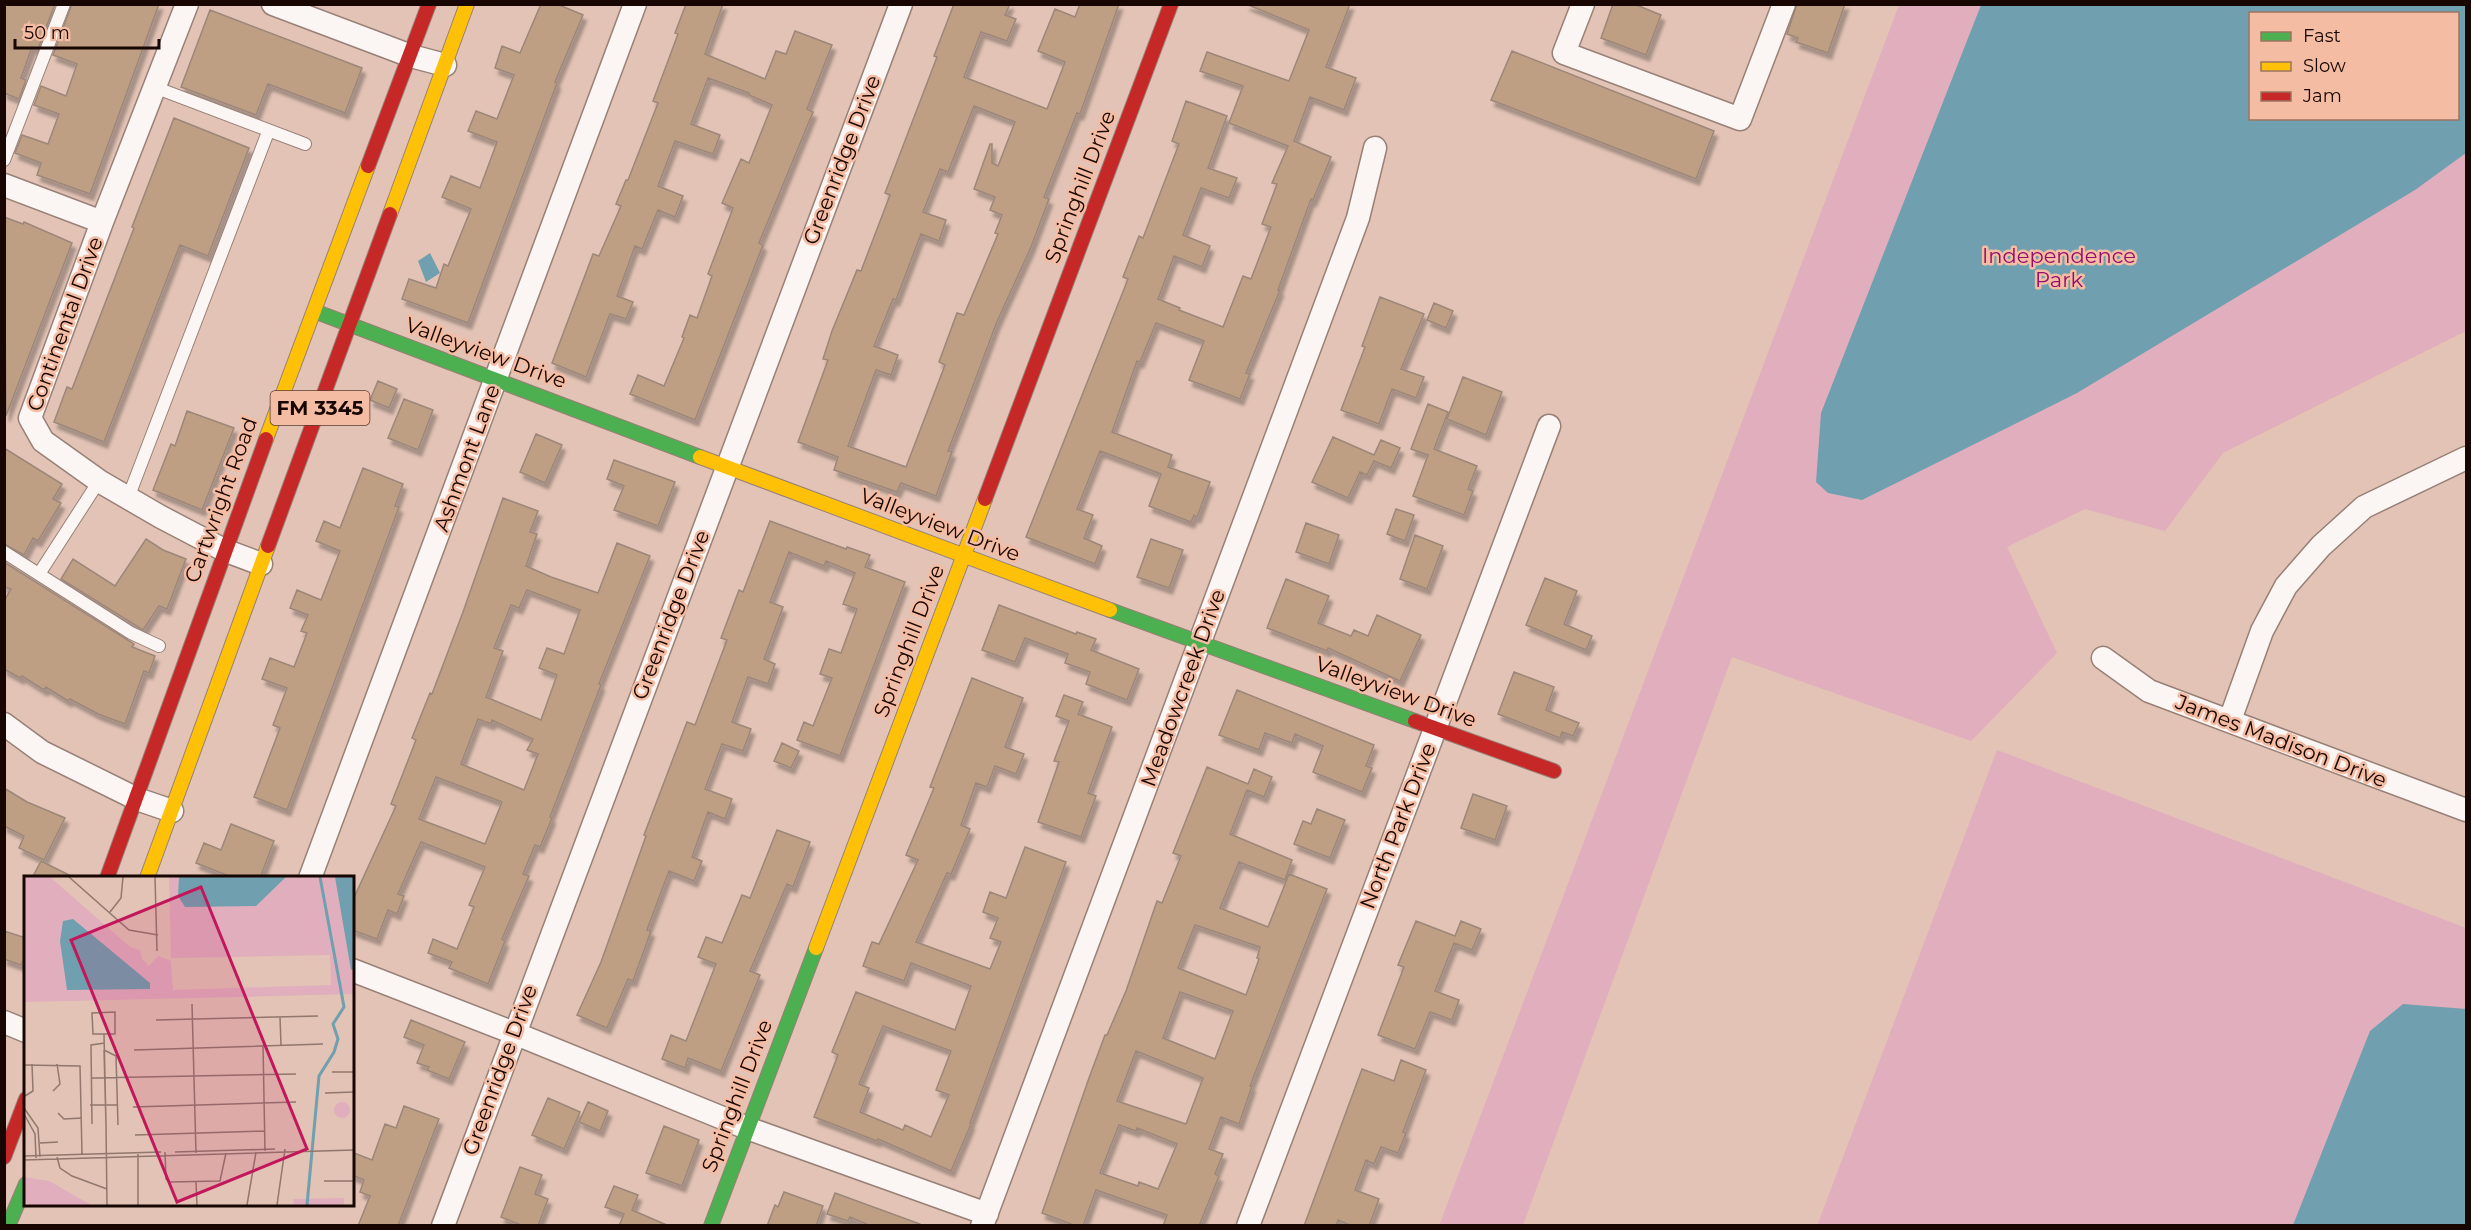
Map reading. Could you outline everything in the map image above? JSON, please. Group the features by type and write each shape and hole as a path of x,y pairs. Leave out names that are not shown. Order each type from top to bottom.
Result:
{"street":[{"name":"Continental Drive","path":"187,4 102,222 30,418 44,441 99,481 224,550 261,564"},
{"path":"273,4 314,12 411,56 444,65"},
{"name":"Cartwright Road","path":"108,876 224,550 429,4"},
{"name":"FM 3345","path":"148,876 467,4"},
{"name":"Ashmont Lane","path":"311,876 635,4"},
{"name":"Greenridge Drive","path":"443,1226 901,4"},
{"name":"Springhill Drive","path":"711,1226 1171,4"},
{"path":"1583,4 1564,53 1740,119 1784,4"},
{"name":"Meadowcreek Drive","path":"985,1220 1358,218 1375,148"},
{"path":"4,185 102,222"},
{"name":"Valleyview Drive","path":"315,311 963,557 1554,771"},
{"name":"North Park Drive","path":"1248,1226 1548,426"},
{"path":"2230,720 2262,632 2286,586 2321,546 2364,507 2466,458"},
{"name":"James Madison Drive","path":"2103,658 2149,691 2230,720 2314,755 2466,810"},
{"path":"4,724 42,752 137,799 172,811"},
{"path":"354,971 514,1032 747,1128 985,1220"},
{"path":"4,1022 24,1030"},
{"path":"4,1158 24,1104"},
{"path":"8,1226 24,1189"}],"lane":[{"path":"4,160 64,4"},
{"path":"154,87 304,144"},
{"path":"128,498 268,132"},
{"path":"39,574 99,481"},
{"path":"4,552 131,633 159,646"}],"green space":[{"name":"Independence Park","path":"1899,5 2466,5 2466,331 2223,453 2165,531 2085,509 2007,547 2057,653 1971,741 1732,657 1523,1225 1439,1226"},
{"path":"1997,750 2466,928 2466,1225 1817,1226"}],"water":[{"path":"1981,5 2466,5 2466,153 2415,190 2077,393 1862,500 1828,493 1816,482 1821,413"},
{"path":"430,253 440,273 426,282 418,261"},
{"path":"2403,1004 2466,1009 2466,1225 2293,1225 2370,1031"}],"building":[{"path":"4,4 55,4 38,49 32,47 21,78 26,80 19,99 4,93"},
{"path":"72,4 159,4 90,194 37,175 41,163 15,153 22,135 48,144 59,114 34,105 41,86 66,96 77,64 53,55"},
{"path":"541,4 557,4 583,15 555,82 557,83 468,323 402,299 409,279 436,288 444,264 448,266 471,209 442,197 451,176 480,188 497,142 468,131 476,111 497,119 514,75 495,68 502,46 520,53"},
{"path":"686,4 723,4 705,54 765,79 776,51 786,54 795,31 832,45 807,109 813,112 759,243 763,245 695,420 630,394 638,375 664,386 684,338 682,337 690,315 697,318 712,276 708,274 733,208 722,203 741,159 749,163 772,105 749,93 708,78 691,124 720,135 713,154 675,141 658,186 683,196 675,217 658,210 642,249 635,246 617,296 633,302 626,319 610,314 586,377 552,363 593,254 599,256 621,206 616,204 628,180 658,103 653,101 678,34 675,33"},
{"path":"954,4 1010,4 1005,15 1016,19 1007,41 981,32 964,77 1047,109 1065,62 1038,51 1055,9 1075,17 1080,4 1119,4 1080,114 1077,113 1044,197 1049,199 1031,247 996,324 948,451 952,452 936,496 901,483 897,492 834,470 838,457 798,442 828,360 823,359 832,331 857,270 861,271 890,195 885,193 937,57 934,56","holes":["974,106 1015,122 998,166 992,163 992,144 990,144 974,189 995,197 990,210 1002,215 995,233 998,234 964,315 957,313 939,362 945,365 906,467 848,446 876,370 891,375 898,355 874,346 893,299 896,300 921,234 939,241 946,220 923,212 940,169 948,172"]},
{"path":"1246,4 1350,4 1326,67 1356,78 1344,110 1310,97 1294,141 1331,157 1313,200 1311,199 1278,290 1280,290 1246,373 1250,374 1240,399 1189,380 1204,341 1156,323 1140,362 1137,361 1112,432 1172,455 1168,467 1210,482 1197,517 1194,515 1191,522 1149,506 1161,474 1100,451 1077,509 1093,515 1084,538 1102,546 1095,564 1026,537 1128,279 1123,277 1139,236 1143,238 1179,144 1172,141 1186,101 1227,116 1208,168 1237,178 1229,198 1201,188 1183,235 1210,246 1202,267 1174,256 1158,299 1223,327 1243,276 1251,279 1271,227 1262,224 1277,184 1272,183 1288,146 1229,123 1243,86 1200,71 1207,52 1289,81 1309,30"},
{"path":"1613,4 1634,4 1661,15 1646,55 1601,38"},
{"path":"1797,4 1845,4 1828,53 1796,42 1798,38 1787,34"},
{"path":"210,10 362,68 345,113 268,84 256,115 181,87"},
{"path":"1512,51 1714,131 1696,179 1491,100"},
{"path":"174,118 249,148 208,256 180,245 104,442 54,422 67,387 72,389"},
{"path":"4,217 23,224 24,222 72,243 6,416"},
{"path":"1380,297 1424,314 1401,369 1424,377 1416,398 1392,389 1379,424 1341,410 1365,347 1362,346"},
{"path":"1434,303 1453,311 1446,328 1427,320"},
{"path":"1463,377 1502,392 1486,435 1447,419"},
{"path":"378,381 397,389 389,408 370,400"},
{"path":"404,399 433,410 418,450 388,438"},
{"path":"1428,404 1448,412 1434,449 1477,466 1468,489 1473,491 1464,515 1413,496 1428,455 1411,449"},
{"path":"187,411 234,428 202,510 153,490 171,444 175,446"},
{"path":"536,434 562,445 545,483 520,472"},
{"path":"1333,437 1374,455 1381,440 1400,448 1391,468 1374,461 1367,475 1360,472 1348,498 1312,482"},
{"path":"4,448 62,484 53,499 61,503 38,541 33,538 24,555 4,544"},
{"path":"614,460 675,482 658,526 614,510 624,486 607,479"},
{"path":"363,468 403,484 395,506 399,507 287,810 254,797 280,728 273,725 287,688 262,679 270,658 294,667 307,633 301,631 308,615 290,608 297,590 321,600 340,551 316,541 324,521 340,528"},
{"path":"503,498 538,511 530,532 537,534 526,566 551,577 598,593 617,543 650,556 599,684 601,685 550,817 552,818 540,847 535,845 523,874 529,876 502,939 505,941 488,984 449,968 452,962 428,953 433,939 457,949 474,907 469,905 485,867 421,842 398,894 404,896 397,914 388,910 377,939 354,931 354,898 396,806 391,804 416,740 412,738 430,693 432,694","holes":["527,590 580,610 564,654 547,648 539,668 557,675 541,720 486,697 503,651 494,648 511,605 519,608","478,719 491,724 492,720 533,739 527,750 538,754 524,790 461,764","436,777 502,802 485,844 419,819"]},
{"path":"1396,509 1414,515 1405,541 1387,534"},
{"path":"770,521 846,549 847,547 870,555 865,567 905,582 840,756 797,740 804,722 813,726 832,678 820,674 829,649 841,653 857,609 843,604 855,573 826,561 824,566 789,552 770,602 783,607 764,659 775,664 768,684 748,677 732,722 751,729 743,751 722,744 705,789 732,799 725,819 708,812 692,857 702,861 694,881 669,871 647,930 651,931 633,981 628,979 607,1028 577,1015 601,962 646,836 644,835 687,722 695,725 727,640 721,638 739,590 743,592"},
{"path":"1306,523 1339,535 1329,564 1296,552"},
{"path":"1415,535 1443,546 1427,589 1400,579"},
{"path":"146,539 163,550 186,559 167,609 159,606 143,630 61,579 73,559 115,586"},
{"path":"1151,539 1183,550 1169,588 1137,577"},
{"path":"4,562 134,644 132,647 155,656 149,673 144,671 125,724 98,714 70,699 68,701 46,687 44,690 22,676 20,678 4,669 4,601 11,589 4,587"},
{"path":"1545,578 1577,591 1564,624 1592,636 1586,650 1526,625"},
{"path":"1286,579 1329,596 1318,623 1351,636 1354,630 1368,636 1377,615 1421,635 1400,681 1328,648 1327,651 1267,628"},
{"path":"999,605 1076,634 1077,632 1096,639 1091,650 1139,669 1127,700 1086,684 1090,672 1065,663 1068,654 1025,638 1015,662 982,650"},
{"path":"1514,672 1554,687 1546,710 1579,723 1573,736 1562,732 1560,738 1498,714"},
{"path":"972,678 1023,698 1005,747 1024,754 1016,774 995,766 987,787 976,783 961,825 970,829 951,874 947,873 916,942 990,969 1001,942 990,938 998,918 983,912 990,892 1006,898 1025,847 1066,862 971,1124 951,1171 878,1139 877,1141 814,1117 838,1055 832,1052 856,992 955,1030 971,986 911,963 904,981 863,966 872,942 879,944 918,860 906,855 934,788 930,787","holes":["883,1026 951,1051 936,1090 949,1095 931,1137 905,1125 903,1130 860,1112 869,1088 859,1084"]},
{"path":"1237,690 1374,745 1366,766 1372,768 1362,792 1313,772 1323,746 1295,734 1292,743 1265,733 1259,750 1219,735"},
{"path":"1064,695 1083,702 1078,714 1112,727 1088,793 1096,796 1081,837 1038,822 1059,762 1054,761 1069,721 1056,716"},
{"path":"782,743 799,751 791,768 774,761"},
{"path":"1207,767 1248,784 1254,769 1272,777 1264,797 1247,790 1230,834 1292,860 1285,880 1239,862 1220,908 1268,927 1289,874 1327,889 1250,1086 1252,1086 1239,1124 1221,1117 1209,1149 1223,1154 1215,1174 1219,1176 1199,1226 1163,1226 1167,1215 1096,1190 1083,1226 1076,1226 1042,1213 1089,1078 1105,1035 1107,1035 1126,991 1157,901 1162,903 1181,856 1173,853","holes":["1195,925 1260,947 1257,958 1259,959 1246,995 1178,968","1180,992 1233,1011 1215,1059 1163,1038","1136,1051 1203,1078 1186,1124 1117,1101","1119,1125 1136,1131 1137,1128 1177,1144 1158,1189 1139,1182 1138,1186 1100,1173"]},
{"path":"4,788 27,802 65,818 44,860 19,848 24,836 4,826"},
{"path":"1473,794 1507,806 1495,840 1461,828"},
{"path":"1317,809 1345,820 1330,858 1294,844 1303,821 1311,824"},
{"path":"231,824 274,841 261,876 229,876 196,863 204,843 221,850"},
{"path":"777,830 810,842 793,887 787,884 750,971 760,975 721,1071 688,1058 685,1068 662,1059 671,1035 686,1041 716,964 698,957 706,937 722,943 742,895 750,898"},
{"path":"41,861 71,876 33,876"},
{"path":"1416,921 1455,936 1461,921 1481,929 1472,950 1454,943 1435,991 1459,1000 1452,1020 1430,1012 1415,1049 1378,1035 1404,967 1398,965"},
{"path":"4,931 24,937 24,958 21,965 4,959"},
{"path":"411,1020 465,1042 449,1079 417,1063 424,1045 404,1037"},
{"path":"1401,1060 1426,1070 1403,1132 1406,1133 1398,1153 1381,1147 1374,1164 1366,1160 1355,1190 1379,1199 1369,1226 1352,1226 1338,1220 1336,1226 1304,1226 1362,1069 1394,1081"},
{"path":"548,1098 580,1112 564,1149 532,1135"},
{"path":"588,1102 608,1111 600,1131 579,1122"},
{"path":"404,1106 439,1119 398,1226 358,1226 370,1196 360,1192 364,1180 354,1176 354,1153 372,1160 385,1124 396,1128"},
{"path":"664,1126 699,1140 682,1186 646,1173"},
{"path":"520,1167 542,1175 535,1194 548,1199 538,1226 523,1226 501,1217"},
{"path":"614,1186 638,1195 632,1210 669,1226 619,1226 624,1214 605,1207"},
{"path":"784,1192 823,1206 816,1226 767,1226 775,1205 778,1207"},
{"path":"835,1193 920,1224 920,1226 871,1226 850,1217 848,1221 827,1214"}],"traffic: fast":[{"path":"314,311 700,457"},
{"path":"1110,610 1415,721"},
{"path":"711,1226 816,948"},
{"path":"8,1226 24,1189"}],"traffic: slow":[{"path":"390,214 467,4"},
{"path":"266,439 368,166"},
{"path":"700,457 1110,610"},
{"path":"816,948 985,499"},
{"path":"148,876 268,546"}],"traffic: jam":[{"path":"368,166 429,4"},
{"path":"985,499 1171,4"},
{"path":"268,546 390,214"},
{"path":"108,876 266,439"},
{"path":"1415,721 1554,771"},
{"path":"4,1157 24,1104"}]}
